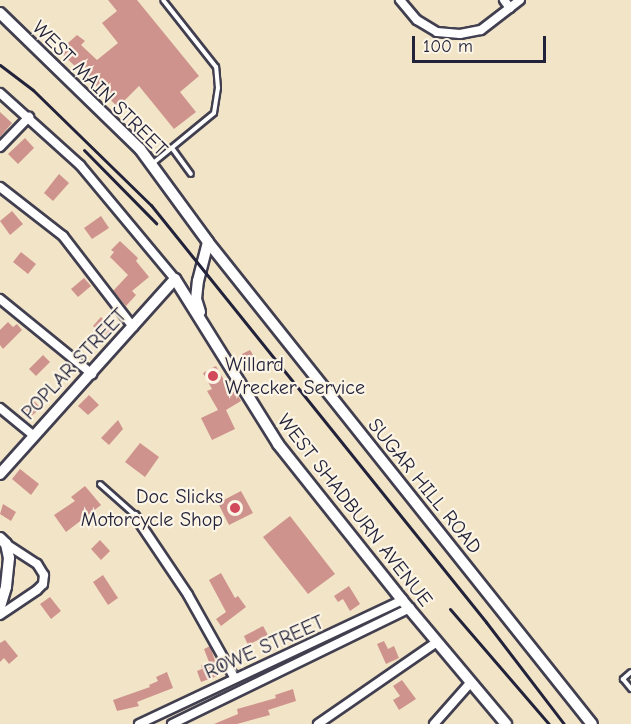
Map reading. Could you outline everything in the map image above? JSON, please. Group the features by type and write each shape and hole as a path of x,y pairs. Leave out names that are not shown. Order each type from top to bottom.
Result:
{"street":[{"path":"400,0 417,20 437,32 460,34 481,30 520,0"},
{"path":"504,0 510,8"},
{"name":"WEST MAIN STREET","path":"0,13 134,142 208,242"},
{"name":"WEST SHADBURN AVENUE","path":"0,93 29,117 94,181 175,279 203,321 235,380 278,444 506,724"},
{"path":"0,147 29,117"},
{"path":"0,187 63,236 134,327"},
{"path":"203,321 196,298 208,242"},
{"name":"SUGAR HILL ROAD","path":"208,242 592,724"},
{"name":"POPLAR STREET","path":"0,474 175,279"},
{"path":"0,299 92,374"},
{"path":"0,408 33,435"},
{"path":"135,516 188,595 234,677"},
{"path":"0,607 6,587 9,558 3,541"},
{"path":"0,615 37,590 43,584 44,575 37,564 3,541"},
{"path":"172,724 406,604"},
{"name":"ROWE STREET","path":"139,724 234,677 406,604"},
{"path":"318,724 437,642"},
{"path":"434,724 471,682"}],"lane":[{"path":"152,164 214,113 218,88 216,67 163,0"},
{"path":"172,148 191,174"},
{"path":"100,484 135,516"},
{"path":"631,672 623,679 631,689"}],"building":[{"path":"108,0 137,0 199,76 180,92 196,112 174,129 139,86 118,107 59,51 77,35 85,41 81,45 97,60 118,43 102,23 117,11"},
{"path":"0,112 12,123 0,137"},
{"path":"25,138 34,148 18,164 8,154"},
{"path":"59,174 69,183 53,201 44,193"},
{"path":"12,211 23,224 10,235 0,221"},
{"path":"101,216 109,228 92,239 84,228"},
{"path":"120,241 138,258 136,261 149,277 132,291 136,295 126,306 113,291 128,275 110,257 114,252 111,250"},
{"path":"21,252 36,264 28,274 13,262"},
{"path":"84,278 91,286 78,297 71,289"},
{"path":"101,317 113,328 105,338 93,326"},
{"path":"8,322 13,327 17,324 22,330 3,349 0,345 0,330"},
{"path":"250,350 258,363 250,368 242,354"},
{"path":"43,355 50,362 36,376 29,369"},
{"path":"216,366 225,382 229,380 241,401 226,410 235,429 212,440 201,418 218,410 207,391 212,389 203,373"},
{"path":"89,395 99,405 88,415 78,406"},
{"path":"33,400 41,408 29,418 22,410"},
{"path":"118,420 123,429 109,445 101,438"},
{"path":"140,443 159,457 145,477 125,462"},
{"path":"20,469 39,484 31,495 12,479"},
{"path":"85,486 101,505 66,532 54,515 75,501 71,497"},
{"name":"Doc Slicks Motorcycle Shop","path":"241,491 253,513 229,525 218,503"},
{"path":"3,504 16,512 11,521 0,514"},
{"path":"290,516 335,574 308,594 263,537"},
{"path":"100,540 110,551 101,560 91,549"},
{"path":"221,573 235,598 238,596 246,607 221,626 216,619 226,612 209,580"},
{"path":"103,575 118,598 108,605 93,582"},
{"path":"349,586 360,604 350,611 343,599 338,602 334,596"},
{"path":"50,597 61,611 51,619 40,604"},
{"path":"263,626 268,635 248,645 244,636"},
{"path":"5,640 18,656 9,664 4,658 0,662 0,643"},
{"path":"384,641 388,649 394,646 399,658 386,664 377,644"},
{"path":"210,646 220,675 201,682 197,671 202,669 201,665 209,662 204,649"},
{"path":"167,672 173,688 137,702 139,706 117,711 113,700 150,687 149,685 158,681 156,677"},
{"path":"402,680 416,699 399,710 393,700 400,696 393,686"},
{"path":"293,689 296,701 268,710 270,715 237,724 214,724 238,714 237,709 276,698 275,695"}],"railway":[{"path":"0,65 33,90 151,205 486,622 564,724"},
{"path":"84,150 156,223"},
{"path":"450,609 549,724"}],"place":[{"name":"Willard Wrecker Service","path":"213,376"},
{"name":"Doc Slicks Motorcycle Shop","path":"235,508"}]}
